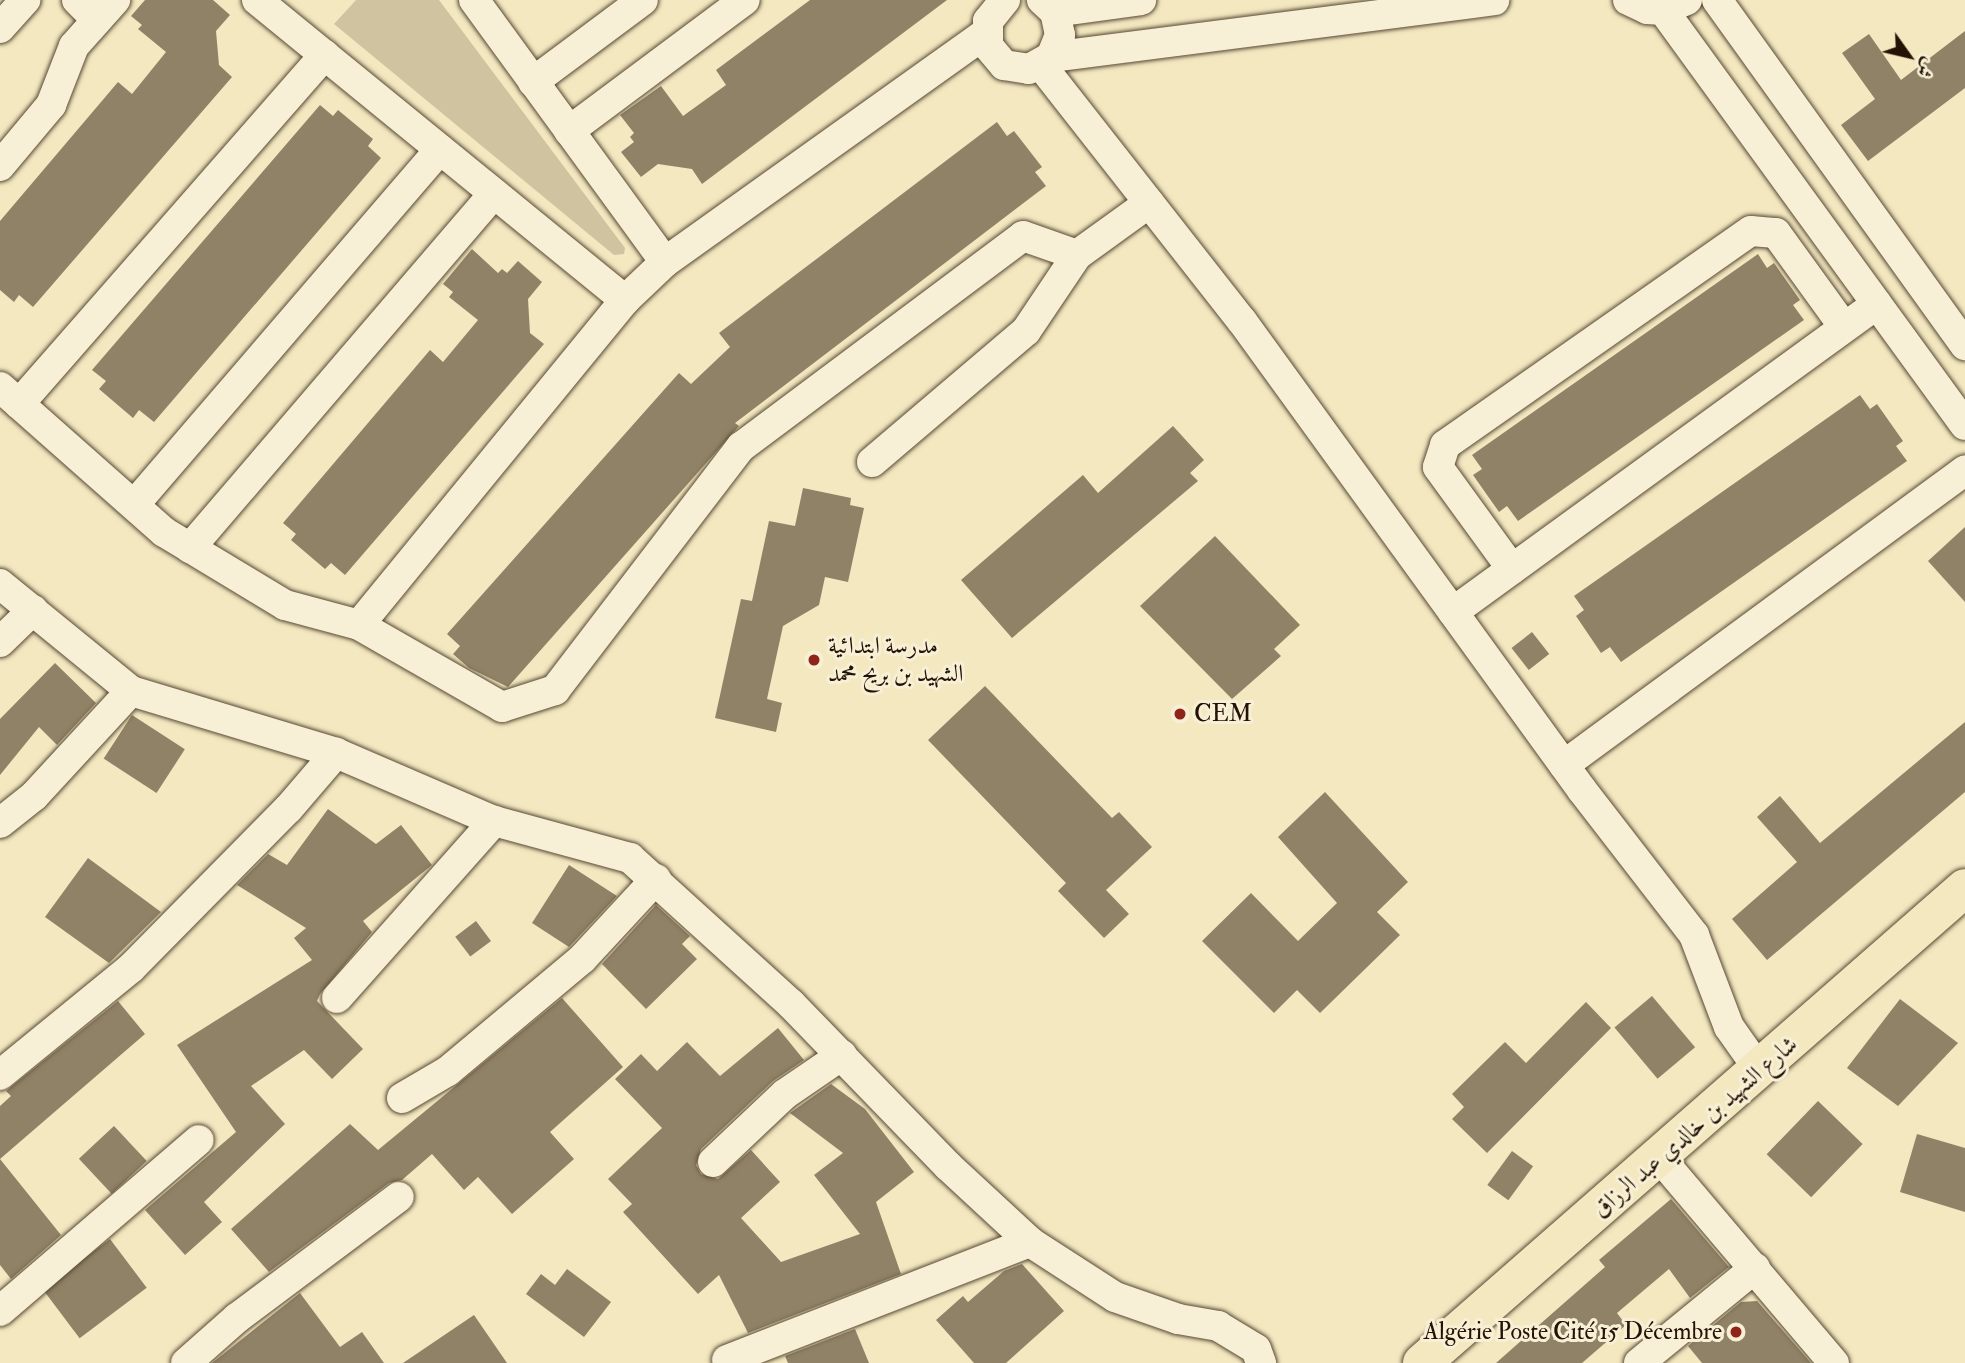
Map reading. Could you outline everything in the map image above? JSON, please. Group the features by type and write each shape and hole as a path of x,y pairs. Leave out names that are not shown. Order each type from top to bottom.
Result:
{"main road":[{"name":"شارع الشهيد بن خالدي عبد الرزاق","path":"1422,1363 1760,1071 1965,888"}],"street":[{"path":"0,28 25,0"},
{"path":"257,0 625,300"},
{"path":"474,0 665,262"},
{"path":"533,82 643,0"},
{"path":"569,131 745,0"},
{"path":"1003,0 993,9 986,33 995,56 1004,65 1029,69 1046,61 1493,0"},
{"path":"1046,61 1060,35 1049,6 1141,0"},
{"path":"1628,0 1675,5 1877,304 1965,425"},
{"path":"1717,0 1965,345"},
{"path":"0,166 51,105 74,46 96,7"},
{"path":"359,625 625,300 665,262 986,33"},
{"path":"325,55 10,395 134,505 190,548 285,605 359,625 502,708 555,690 741,447 1023,236 1077,255"},
{"path":"1046,61 1149,203 1242,321 1564,765 1693,935 1729,1027 1760,1071"},
{"path":"134,505 440,149"},
{"path":"190,548 494,193"},
{"path":"873,462 1026,331 1077,255 1149,203"},
{"path":"1512,569 1437,467 1446,445 1751,230 1776,233 1844,327"},
{"path":"1453,612 1877,304"},
{"path":"1564,765 1965,470"},
{"path":"0,584 131,691 336,753 494,821 630,858 656,879 842,1055 948,1166 1030,1242 1115,1297 1178,1319 1218,1326 1256,1349 1261,1363"},
{"path":"0,642 33,610"},
{"path":"0,823 34,796 131,691"},
{"path":"0,1075 131,968 288,809 336,753"},
{"path":"337,998 494,821"},
{"path":"402,1098 448,1071 582,959 656,879"},
{"path":"713,1162 785,1094 842,1055"},
{"path":"0,1311 199,1140"},
{"path":"1660,1158 1834,1363"},
{"path":"186,1363 237,1318 399,1197"},
{"path":"727,1360 1030,1242"},
{"path":"1643,1362 1755,1268"}],"shaded area":[{"path":"356,0 439,0 625,248 624,254 614,255 334,24"}],"building":[{"path":"145,0 213,0 230,15 216,31 219,65 232,77 33,307 19,295 14,302 0,290 0,221 118,82 132,94 166,52 138,29 142,25 131,16"},
{"path":"810,0 947,0 702,184 692,169 658,164 641,177 621,152 634,142 630,137 634,133 620,115 661,86 683,116 726,85 716,70"},
{"path":"1965,31 1965,88 1868,161 1841,125 1875,99 1842,53 1869,34 1901,80"},
{"path":"320,105 333,116 338,110 373,139 368,146 381,158 154,422 139,410 133,418 99,389 106,381 92,370"},
{"path":"997,122 1007,136 1014,131 1042,167 1035,172 1046,186 735,423 739,426 508,687 469,668 453,654 460,646 447,634 679,373 691,384 730,347 719,333"},
{"path":"472,249 498,273 502,269 507,273 518,261 542,282 528,299 530,333 544,344 345,575 331,563 325,569 291,540 296,534 283,523 430,350 443,362 478,320 449,297 453,292 443,284"},
{"path":"1758,254 1767,268 1774,263 1800,300 1793,305 1804,320 1518,521 1507,506 1499,512 1473,475 1482,469 1472,455"},
{"path":"1860,395 1870,409 1877,404 1903,441 1896,446 1907,461 1621,662 1610,647 1601,653 1576,616 1584,610 1574,596"},
{"path":"1173,426 1204,460 1190,473 1198,481 1012,638 961,580 1083,475 1098,493"},
{"path":"803,488 851,498 850,505 864,508 848,582 825,577 819,605 783,626 767,699 782,703 776,732 715,718 741,599 752,601 769,521 795,526"},
{"path":"1965,527 1965,602 1928,561"},
{"path":"1215,536 1300,625 1274,649 1281,656 1232,699 1140,606"},
{"path":"1532,632 1549,654 1529,670 1512,648"},
{"path":"55,663 96,703 57,745 39,727 0,775 0,719"},
{"path":"985,686 1112,818 1119,812 1152,847 1106,890 1129,914 1104,938 1058,891 1066,883 928,740"},
{"path":"132,715 185,749 157,793 104,759"},
{"path":"1965,722 1965,792 1767,960 1732,919 1797,862 1757,817 1780,796 1820,843"},
{"path":"1325,792 1408,882 1377,912 1400,935 1320,1013 1297,990 1274,1013 1202,941 1251,893 1298,941 1337,903 1278,837"},
{"path":"328,809 376,844 401,825 432,865 363,921 372,932 317,1001 363,1049 332,1079 304,1050 251,1086 285,1124 204,1202 222,1222 185,1255 145,1210 236,1132 177,1045 312,960 294,938 306,928 237,885 268,854 287,865"},
{"path":"88,858 161,912 109,963 45,917"},
{"path":"569,865 617,896 569,947 532,923"},
{"path":"656,905 690,936 682,944 697,959 646,1009 602,964"},
{"path":"476,921 491,941 470,957 455,937"},
{"path":"1652,996 1695,1047 1658,1079 1614,1027"},
{"path":"562,998 623,1067 550,1132 574,1159 512,1214 478,1177 464,1190 432,1154 402,1180 389,1183 269,1272 231,1229 350,1124 378,1150"},
{"path":"1900,999 1958,1043 1898,1106 1847,1068"},
{"path":"118,1001 145,1034 0,1159 0,1106 11,1096 6,1091"},
{"path":"1586,1002 1611,1028 1487,1153 1452,1119 1464,1107 1452,1094 1505,1042 1526,1063"},
{"path":"778,1028 804,1060 773,1081 701,1149 696,1165 701,1174 718,1179 751,1150 780,1182 741,1218 781,1262 860,1234 814,1175 843,1153 790,1113 831,1084 865,1109 914,1172 876,1202 901,1274 748,1333 719,1275 698,1294 623,1212 632,1204 608,1179 662,1128 615,1079 641,1054 657,1071 687,1042 720,1076"},
{"path":"1818,1101 1863,1144 1811,1197 1767,1154"},
{"path":"114,1126 147,1161 112,1194 79,1159"},
{"path":"1917,1134 1965,1148 1965,1212 1900,1192"},
{"path":"1512,1151 1533,1166 1508,1200 1487,1185"},
{"path":"0,1159 61,1235 11,1279 0,1265"},
{"path":"1671,1199 1729,1267 1690,1298 1669,1269 1617,1313 1626,1325 1582,1363 1496,1363 1605,1267 1599,1260"},
{"path":"110,1239 147,1288 80,1338 43,1290"},
{"path":"1022,1264 1064,1311 1006,1363 974,1363 936,1320 963,1296 968,1302 1004,1271"},
{"path":"567,1269 611,1302 584,1337 526,1294 541,1274 555,1285"},
{"path":"300,1293 340,1347 362,1332 384,1363 212,1363"},
{"path":"1757,1301 1811,1363 1702,1363 1688,1346 1741,1302"},
{"path":"474,1315 507,1363 403,1363"},
{"path":"855,1329 869,1363 788,1363 785,1356"}],"place":[{"name":"مدرسة ابتدائية الشهيد بن بريح محمد","path":"814,660"},
{"name":"CEM","path":"1180,714"},
{"name":"Algérie Poste Cité 15 Décembre","path":"1736,1332"}]}
